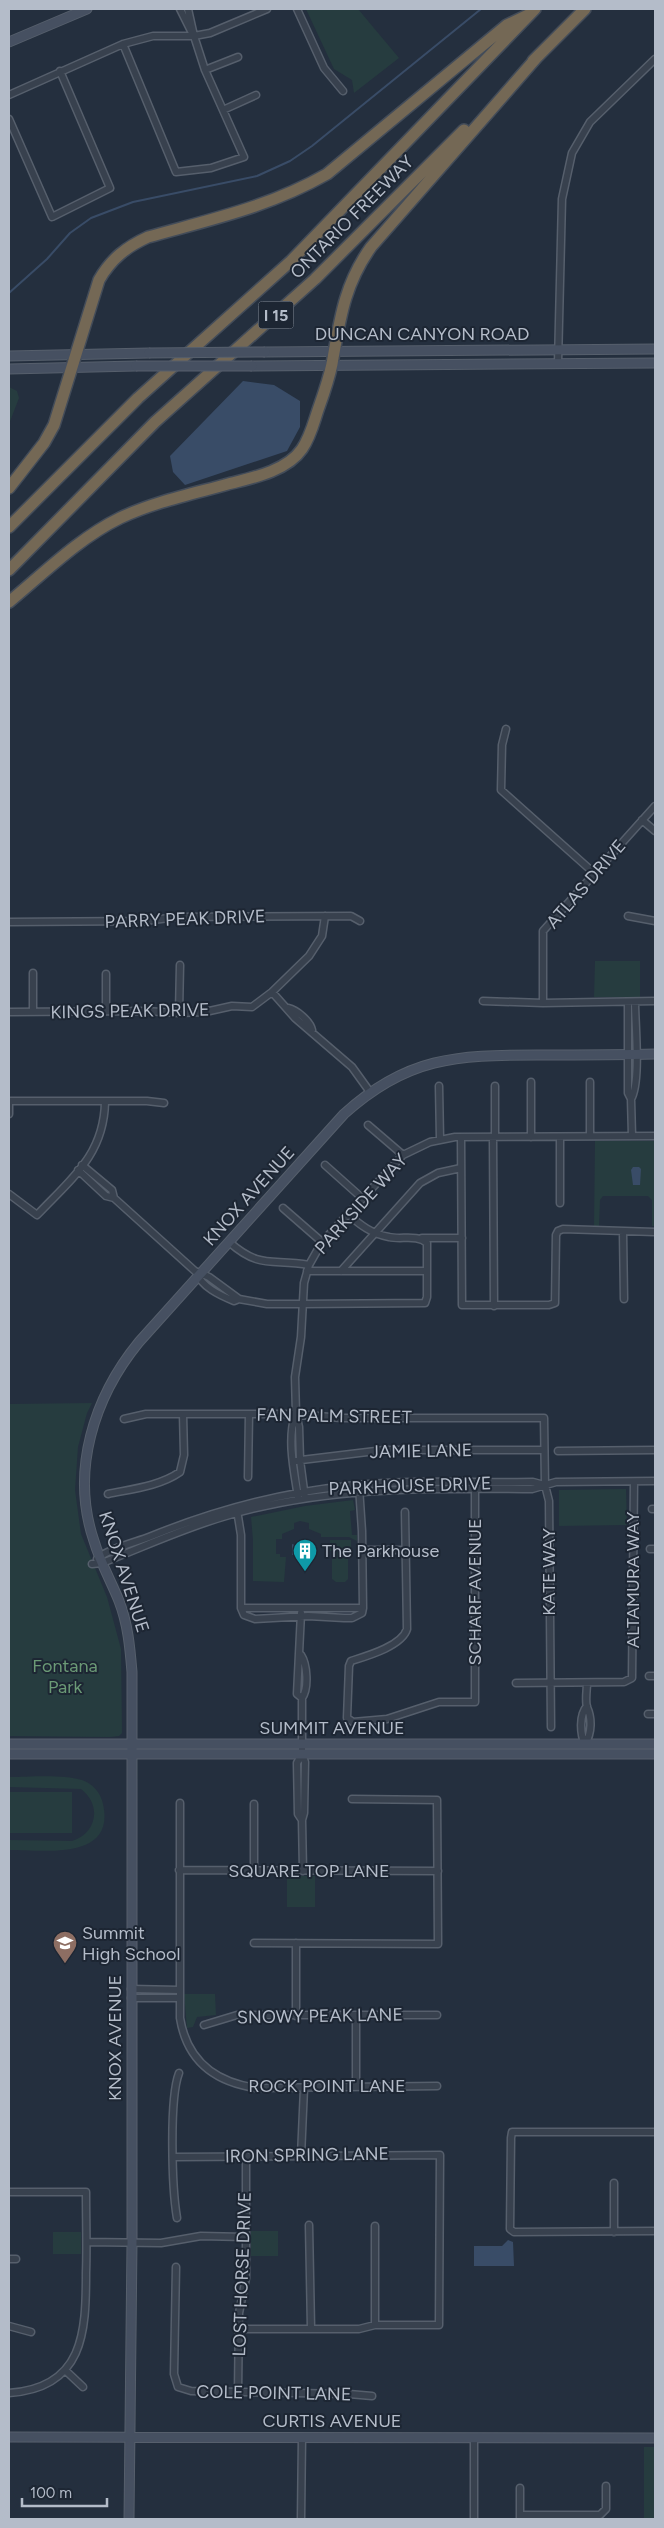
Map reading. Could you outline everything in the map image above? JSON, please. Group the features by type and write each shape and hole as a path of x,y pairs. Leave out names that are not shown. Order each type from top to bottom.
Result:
{"highway":[{"name":"ONTARIO FREEWAY","path":"9,570 155,422 315,279 585,9"},
{"name":"ONTARIO FREEWAY","path":"9,527 138,398 291,261 532,12"},
{"path":"9,488 51,431 98,280 106,267 124,250 148,237 261,206 296,191 327,174 507,25 532,12"},
{"path":"9,602 74,548 119,519 150,506 262,475 289,461 301,450 311,433 332,365 338,322 350,281 360,262 538,56"}],"main road":[{"path":"9,42 87,9"},
{"name":"DUNCAN CANYON ROAD","path":"9,356 655,349"},
{"name":"DUNCAN CANYON ROAD","path":"9,369 136,366 655,363"},
{"name":"KNOX AVENUE","path":"129,2519 132,2243 132,1749 130,1640 119,1601 101,1560 88,1521 85,1487 89,1439 99,1406 122,1363 199,1274 344,1114 370,1092 412,1070 461,1057 494,1054 655,1054"},
{"name":"SUMMIT AVENUE","path":"9,1744 302,1754 655,1754"},
{"name":"SUMMIT AVENUE","path":"9,1754 302,1744 655,1744"},
{"name":"CURTIS AVENUE","path":"9,2437 655,2438"}],"street":[{"path":"180,9 194,36"},
{"path":"123,44 176,172 211,168 244,156 205,70 188,9"},
{"path":"9,95 60,70 123,44 152,36 194,36 218,30 266,9"},
{"path":"297,9 324,68 343,91"},
{"path":"205,70 238,58"},
{"path":"558,363 562,199 572,152 590,122 655,59"},
{"path":"9,119 52,217 110,188 60,70"},
{"path":"223,110 256,95"},
{"path":"506,729 502,746 501,790 594,873"},
{"name":"ATLAS DRIVE","path":"543,1003 543,931 655,806"},
{"path":"642,820 655,831"},
{"path":"325,916 318,944 309,956 272,992 307,1029 312,1030 352,1067 370,1092"},
{"name":"PARRY PEAK DRIVE","path":"9,922 145,921 177,917 325,916 351,916 360,921"},
{"path":"628,916 655,921"},
{"path":"179,1013 180,965"},
{"path":"33,1012 34,973"},
{"path":"106,974 106,1012"},
{"name":"KINGS PEAK DRIVE","path":"9,1012 205,1012 232,1006 252,1007 272,992"},
{"path":"484,1001 543,1003 655,1002"},
{"path":"631,1002 628,1028 632,1054 634,1094 632,1099 632,1136"},
{"path":"631,1002 635,1028 632,1054"},
{"path":"628,1028 635,1028"},
{"path":"531,1082 531,1137"},
{"path":"590,1082 590,1136"},
{"path":"439,1086 440,1139"},
{"path":"494,1306 495,1086"},
{"path":"9,1114 9,1102 147,1101 164,1103"},
{"path":"9,1194 37,1215 80,1168 100,1136 105,1121 105,1102"},
{"path":"368,1125 403,1155"},
{"name":"PARKSIDE WAY","path":"301,1495 296,1461 299,1427 296,1414 295,1377 302,1337 302,1304 308,1268 322,1242 403,1155 414,1148 440,1139 461,1137 655,1136"},
{"path":"461,1137 462,1305 549,1305 555,1303 556,1235 558,1231 563,1229 655,1232"},
{"path":"560,1137 560,1204"},
{"path":"325,1165 362,1198"},
{"path":"80,1168 112,1190 114,1198 199,1274 236,1295 238,1299 267,1304 424,1303 428,1297 428,1247 427,1243 419,1238"},
{"path":"341,1271 420,1183 438,1172 461,1168"},
{"path":"283,1208 322,1242"},
{"path":"348,1214 374,1232 395,1238 462,1238"},
{"path":"623,1232 624,1300"},
{"path":"229,1242 250,1258 260,1262 294,1262 308,1268 341,1271 427,1271"},
{"name":"FAN PALM STREET","path":"124,1419 146,1414 296,1414 341,1418 544,1418"},
{"path":"108,1494 141,1487 173,1477 180,1472 184,1454 183,1414"},
{"path":"248,1477 249,1414"},
{"name":"KATE WAY","path":"544,1418 545,1485 549,1501 552,1727"},
{"name":"JAMIE LANE","path":"296,1461 384,1450 544,1450"},
{"path":"558,1451 655,1450"},
{"name":"PARKHOUSE DRIVE","path":"101,1560 196,1519 301,1495 359,1488 475,1486 532,1489 556,1482 655,1481"},
{"name":"ALTAMURA WAY","path":"587,1683 624,1682 632,1678 634,1482"},
{"name":"SCHARF AVENUE","path":"406,1550 408,1629 406,1635 378,1653 351,1661 349,1666 348,1718 353,1722 387,1719 440,1702 475,1702 475,1486"},
{"path":"241,1608 352,1618 362,1613 364,1608 363,1550 359,1488"},
{"path":"236,1510 241,1536 241,1608 244,1615 255,1619 301,1612"},
{"path":"363,1550 406,1550 405,1512"},
{"path":"301,1612 301,1654 298,1661 298,1694 302,1698 302,1754 305,1762 301,1796 303,1871"},
{"path":"516,1682 587,1683 587,1706 591,1711 590,1736 585,1744"},
{"path":"254,1943 438,1944 437,1800 352,1799"},
{"path":"131,1993 179,1998 180,1803"},
{"path":"254,1804 254,1870"},
{"name":"SQUARE TOP LANE","path":"179,1870 438,1871"},
{"path":"296,1943 296,2016"},
{"path":"131,1993 179,1990"},
{"name":"ROCK POINT LANE","path":"179,1998 182,2030 197,2058 211,2072 231,2083 256,2088 437,2086"},
{"name":"SNOWY PEAK LANE","path":"204,2025 237,2015 437,2015"},
{"path":"356,2016 356,2086"},
{"path":"177,2218 174,2095 180,2073"},
{"path":"300,2156 304,2088"},
{"path":"655,2132 512,2132 510,2138 510,2230 514,2232 655,2231"},
{"name":"IRON SPRING LANE","path":"174,2156 440,2155 439,2324 375,2325"},
{"name":"LOST HORSE DRIVE","path":"238,2392 239,2313 245,2285 246,2156"},
{"path":"614,2183 614,2232"},
{"path":"9,2192 86,2192 87,2242 86,2319 84,2334 77,2352 65,2370 46,2384 33,2389 9,2393"},
{"path":"309,2225 311,2328"},
{"path":"239,2329 359,2328 375,2325 375,2226"},
{"path":"87,2242 161,2243 201,2236 246,2237"},
{"name":"COLE POINT LANE","path":"176,2266 174,2374 178,2387 191,2391 372,2396"},
{"path":"9,2326 32,2332"},
{"path":"65,2370 82,2387"},
{"path":"302,2437 302,2519"},
{"path":"474,2438 474,2519"},
{"path":"520,2488 520,2517 600,2514 606,2509 606,2486"}],"green space":[{"path":"306,9 358,9 399,58 354,93 352,80 334,69"},
{"path":"9,387 17,391 19,398 9,424"},
{"path":"595,961 640,961 640,997 594,997"},
{"path":"595,1141 655,1141 655,1226 652,1226 652,1200 648,1196 603,1196 600,1200 599,1227 594,1226"},
{"name":"Fontana Park","path":"92,1403 87,1413 78,1447 75,1490 81,1534 107,1597 121,1649 122,1733 119,1736 110,1737 9,1736 9,1404"},
{"path":"626,1489 627,1525 559,1526 559,1490"},
{"path":"353,1500 355,1510 350,1511 352,1535 357,1535 357,1541 349,1537 321,1537 321,1534 309,1529 309,1523 300,1521 294,1523 294,1529 282,1534 282,1539 276,1539 276,1554 280,1554 280,1557 286,1557 284,1582 253,1581 251,1517 305,1506"},
{"path":"330,1540 351,1540 351,1551 345,1551 348,1554 348,1579 345,1582 336,1582 332,1579 332,1555 335,1551 330,1551"},
{"path":"9,1777 65,1777 89,1783 98,1792 103,1804 104,1822 99,1835 88,1844 74,1848 40,1851 9,1850 9,1840 72,1841 87,1832 94,1818 94,1810 88,1796 81,1789 9,1787"},
{"path":"9,1792 72,1792 72,1833 9,1833"},
{"path":"287,1876 315,1876 315,1907 287,1907"},
{"path":"184,1994 215,1994 216,2015 197,2017 193,2027 187,2028"},
{"path":"251,2231 278,2231 278,2256 251,2256"},
{"path":"53,2232 81,2232 81,2254 53,2254"},
{"path":"644,2447 655,2447 655,2519 644,2519"}],"water":[{"path":"243,381 274,385 300,401 300,427 287,451 185,485 173,472 170,456"},
{"path":"633,1167 641,1169 640,1185 633,1185 631,1170"},
{"path":"301,1539 305,1541 306,1546 311,1544 311,1555 292,1555 292,1544 298,1546"},
{"path":"508,2240 513,2242 514,2266 474,2266 474,2246 502,2246"}],"waterway":[{"path":"9,293 47,259 70,233 91,218 133,202 257,176 290,161 312,146 481,9"}],"place":[{"name":"The Parkhouse","path":"305,1572"},
{"name":"Summit High School","path":"65,1964"}]}
